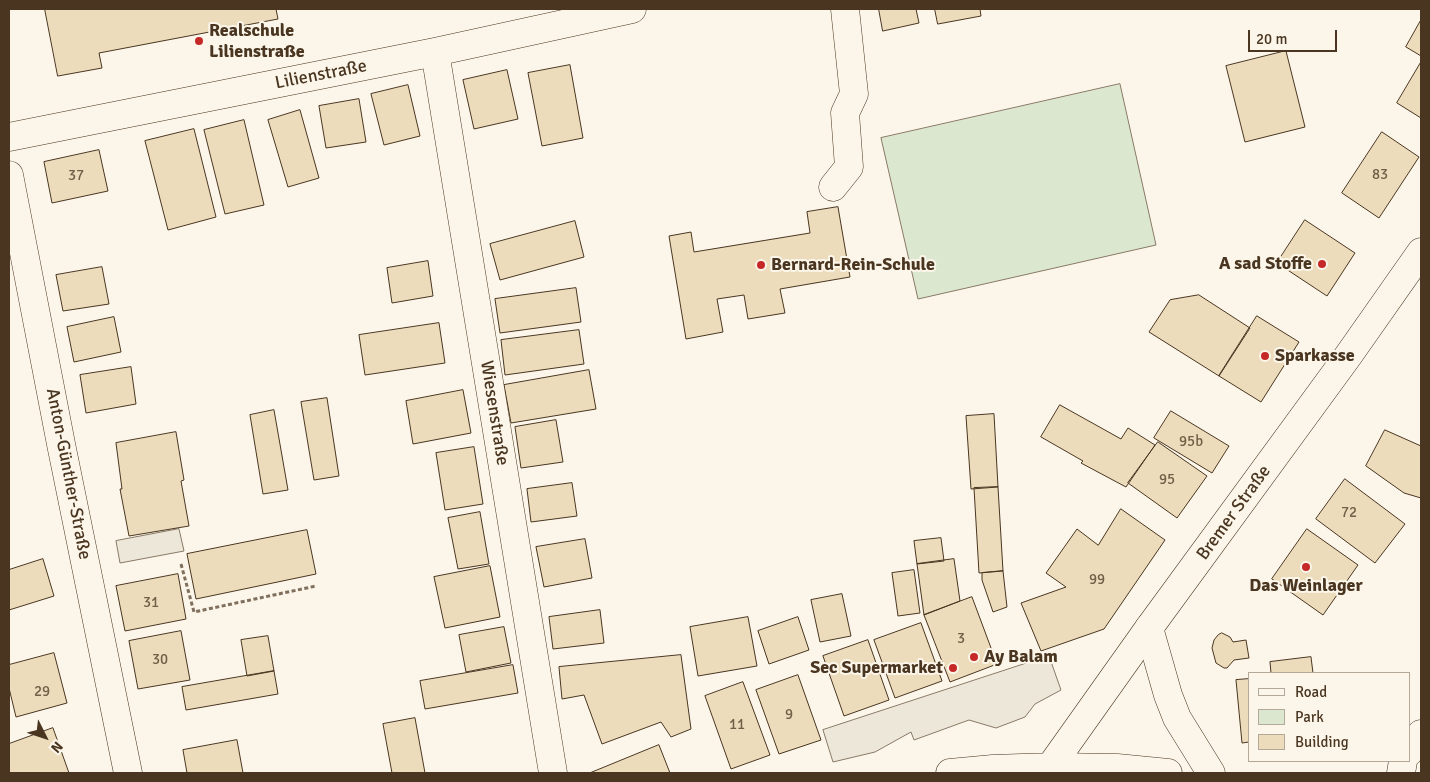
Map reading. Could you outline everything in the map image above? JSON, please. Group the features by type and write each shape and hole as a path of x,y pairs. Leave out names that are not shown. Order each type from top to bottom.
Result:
{"street":[{"name":"Lilienstraße","path":"9,137 435,52 632,9"},
{"path":"833,187 849,167 845,113 854,94 846,9"},
{"name":"Wiesenstraße","path":"435,52 553,773"},
{"name":"Anton-Günther-Straße","path":"9,175 61,444 128,773"},
{"name":"Bremer Straße","path":"1049,770 1149,628 1337,372 1421,252"},
{"path":"1149,628 1168,696 1177,718 1211,773"},
{"path":"1410,750 1421,734"},
{"path":"950,773 993,769 1117,768 1168,773"}],"path":[{"path":"181,564 194,612 316,586"}],"green space":[{"path":"1120,84 1156,245 918,299 881,138"}],"shaded area":[{"path":"179,529 184,551 120,563 116,541"},
{"path":"1049,656 1061,690 1035,704 1025,717 996,728 969,720 914,740 911,732 875,752 833,762 823,730"}],"building":[{"path":"45,9 276,9 278,19 99,53 102,68 58,76"},
{"path":"879,9 916,9 919,23 883,31"},
{"path":"935,9 980,9 981,16 938,24"},
{"path":"1421,20 1421,56 1406,47"},
{"path":"1286,51 1305,127 1245,142 1226,66"},
{"path":"1421,62 1421,118 1397,103"},
{"path":"570,65 583,138 542,146 528,73"},
{"path":"507,70 518,119 474,129 463,80"},
{"path":"408,85 420,136 384,145 371,94"},
{"path":"359,99 366,142 326,148 319,106"},
{"path":"300,110 319,178 288,187 268,120"},
{"path":"244,120 264,205 225,214 204,130"},
{"path":"194,129 216,217 168,230 145,141"},
{"path":"1382,132 1419,157 1379,218 1342,193"},
{"path":"99,150 108,191 52,203 44,162"},
{"name":"Bernard-Rein-Schule","path":"838,207 850,277 780,289 785,313 748,319 744,295 717,299 723,332 686,339 669,236 691,232 694,252 810,233 807,212"},
{"path":"1305,220 1355,253 1327,296 1277,263"},
{"path":"575,221 584,257 500,280 490,244"},
{"path":"428,261 433,296 392,303 387,268"},
{"path":"102,267 109,304 63,311 56,275"},
{"path":"576,288 581,322 500,333 495,299"},
{"path":"1199,295 1250,328 1219,376 1149,332 1170,300"},
{"path":"1257,316 1299,342 1261,402 1219,376"},
{"path":"114,317 121,352 74,362 67,327"},
{"path":"439,323 445,363 365,375 359,335"},
{"path":"579,330 584,364 505,375 501,340"},
{"path":"131,367 136,404 86,413 80,375"},
{"path":"589,370 596,409 511,423 504,385"},
{"path":"463,390 471,433 413,444 406,401"},
{"path":"327,398 339,476 314,480 301,402"},
{"path":"1060,405 1121,439 1128,428 1155,445 1126,487 1081,463 1083,461 1041,437"},
{"path":"274,410 288,490 263,494 250,415"},
{"path":"1171,411 1229,446 1212,473 1154,438"},
{"path":"994,414 998,487 971,489 966,416"},
{"path":"556,420 563,462 521,468 515,427"},
{"path":"1385,430 1421,446 1421,498 1404,493 1366,466"},
{"path":"176,432 184,480 181,481 189,526 129,536 120,489 122,489 116,443"},
{"path":"1158,442 1207,476 1177,518 1128,483"},
{"path":"474,447 483,504 445,510 436,453"},
{"path":"1345,479 1405,524 1375,563 1316,519"},
{"path":"572,483 577,516 531,522 527,489"},
{"path":"998,487 1003,571 979,573 974,488"},
{"path":"1121,509 1165,540 1104,629 1041,651 1021,603 1066,587 1046,573 1077,529 1098,545"},
{"path":"480,512 489,564 458,569 448,518"},
{"path":"1307,529 1358,565 1323,615 1272,579"},
{"path":"307,530 316,574 196,599 187,554"},
{"path":"941,538 944,561 917,564 914,541"},
{"path":"585,539 592,578 544,587 536,547"},
{"path":"43,559 54,596 9,610 9,570"},
{"path":"954,559 960,601 924,615 917,564"},
{"path":"490,566 500,617 445,628 434,577"},
{"path":"914,570 920,613 898,616 892,573"},
{"path":"1003,571 1007,607 993,612 982,580 982,573"},
{"path":"178,574 186,619 125,631 116,586"},
{"path":"842,594 851,636 820,642 811,600"},
{"path":"972,597 997,664 950,682 924,615"},
{"path":"600,610 604,643 553,649 549,617"},
{"path":"748,617 757,666 698,676 690,627"},
{"path":"798,617 809,650 769,664 758,631"},
{"path":"921,623 942,681 895,698 874,640"},
{"path":"504,627 511,663 466,672 459,635"},
{"path":"181,631 190,680 138,689 129,641"},
{"path":"1222,633 1230,637 1233,642 1246,640 1249,658 1234,660 1227,668 1216,663 1212,648 1214,640"},
{"path":"268,636 274,671 247,676 241,640"},
{"path":"868,640 889,700 844,716 823,656"},
{"path":"54,653 67,703 16,717 9,688 9,665"},
{"path":"681,655 691,729 671,737 661,722 602,744 584,695 562,699 559,667"},
{"path":"1311,657 1313,672 1271,672 1270,662"},
{"path":"513,665 518,693 425,709 420,681"},
{"path":"274,671 278,694 186,710 182,687"},
{"path":"798,675 821,740 779,754 756,690"},
{"path":"1248,679 1248,742 1242,743 1236,680"},
{"path":"743,682 770,755 731,769 705,696"},
{"path":"415,718 425,773 392,773 383,724"},
{"path":"53,728 69,773 9,773 9,744"},
{"path":"237,740 243,773 187,773 183,750"},
{"path":"659,745 670,773 590,773"}],"place":[{"name":"Realschule Lilienstraße","path":"199,41"},
{"name":"A sad Stoffe","path":"1322,264"},
{"name":"Bernard-Rein-Schule","path":"761,265"},
{"name":"Sparkasse","path":"1265,356"},
{"name":"Das Weinlager","path":"1306,567"},
{"name":"Ay Balam","path":"974,657"},
{"name":"Sec Supermarket","path":"953,668"}]}
